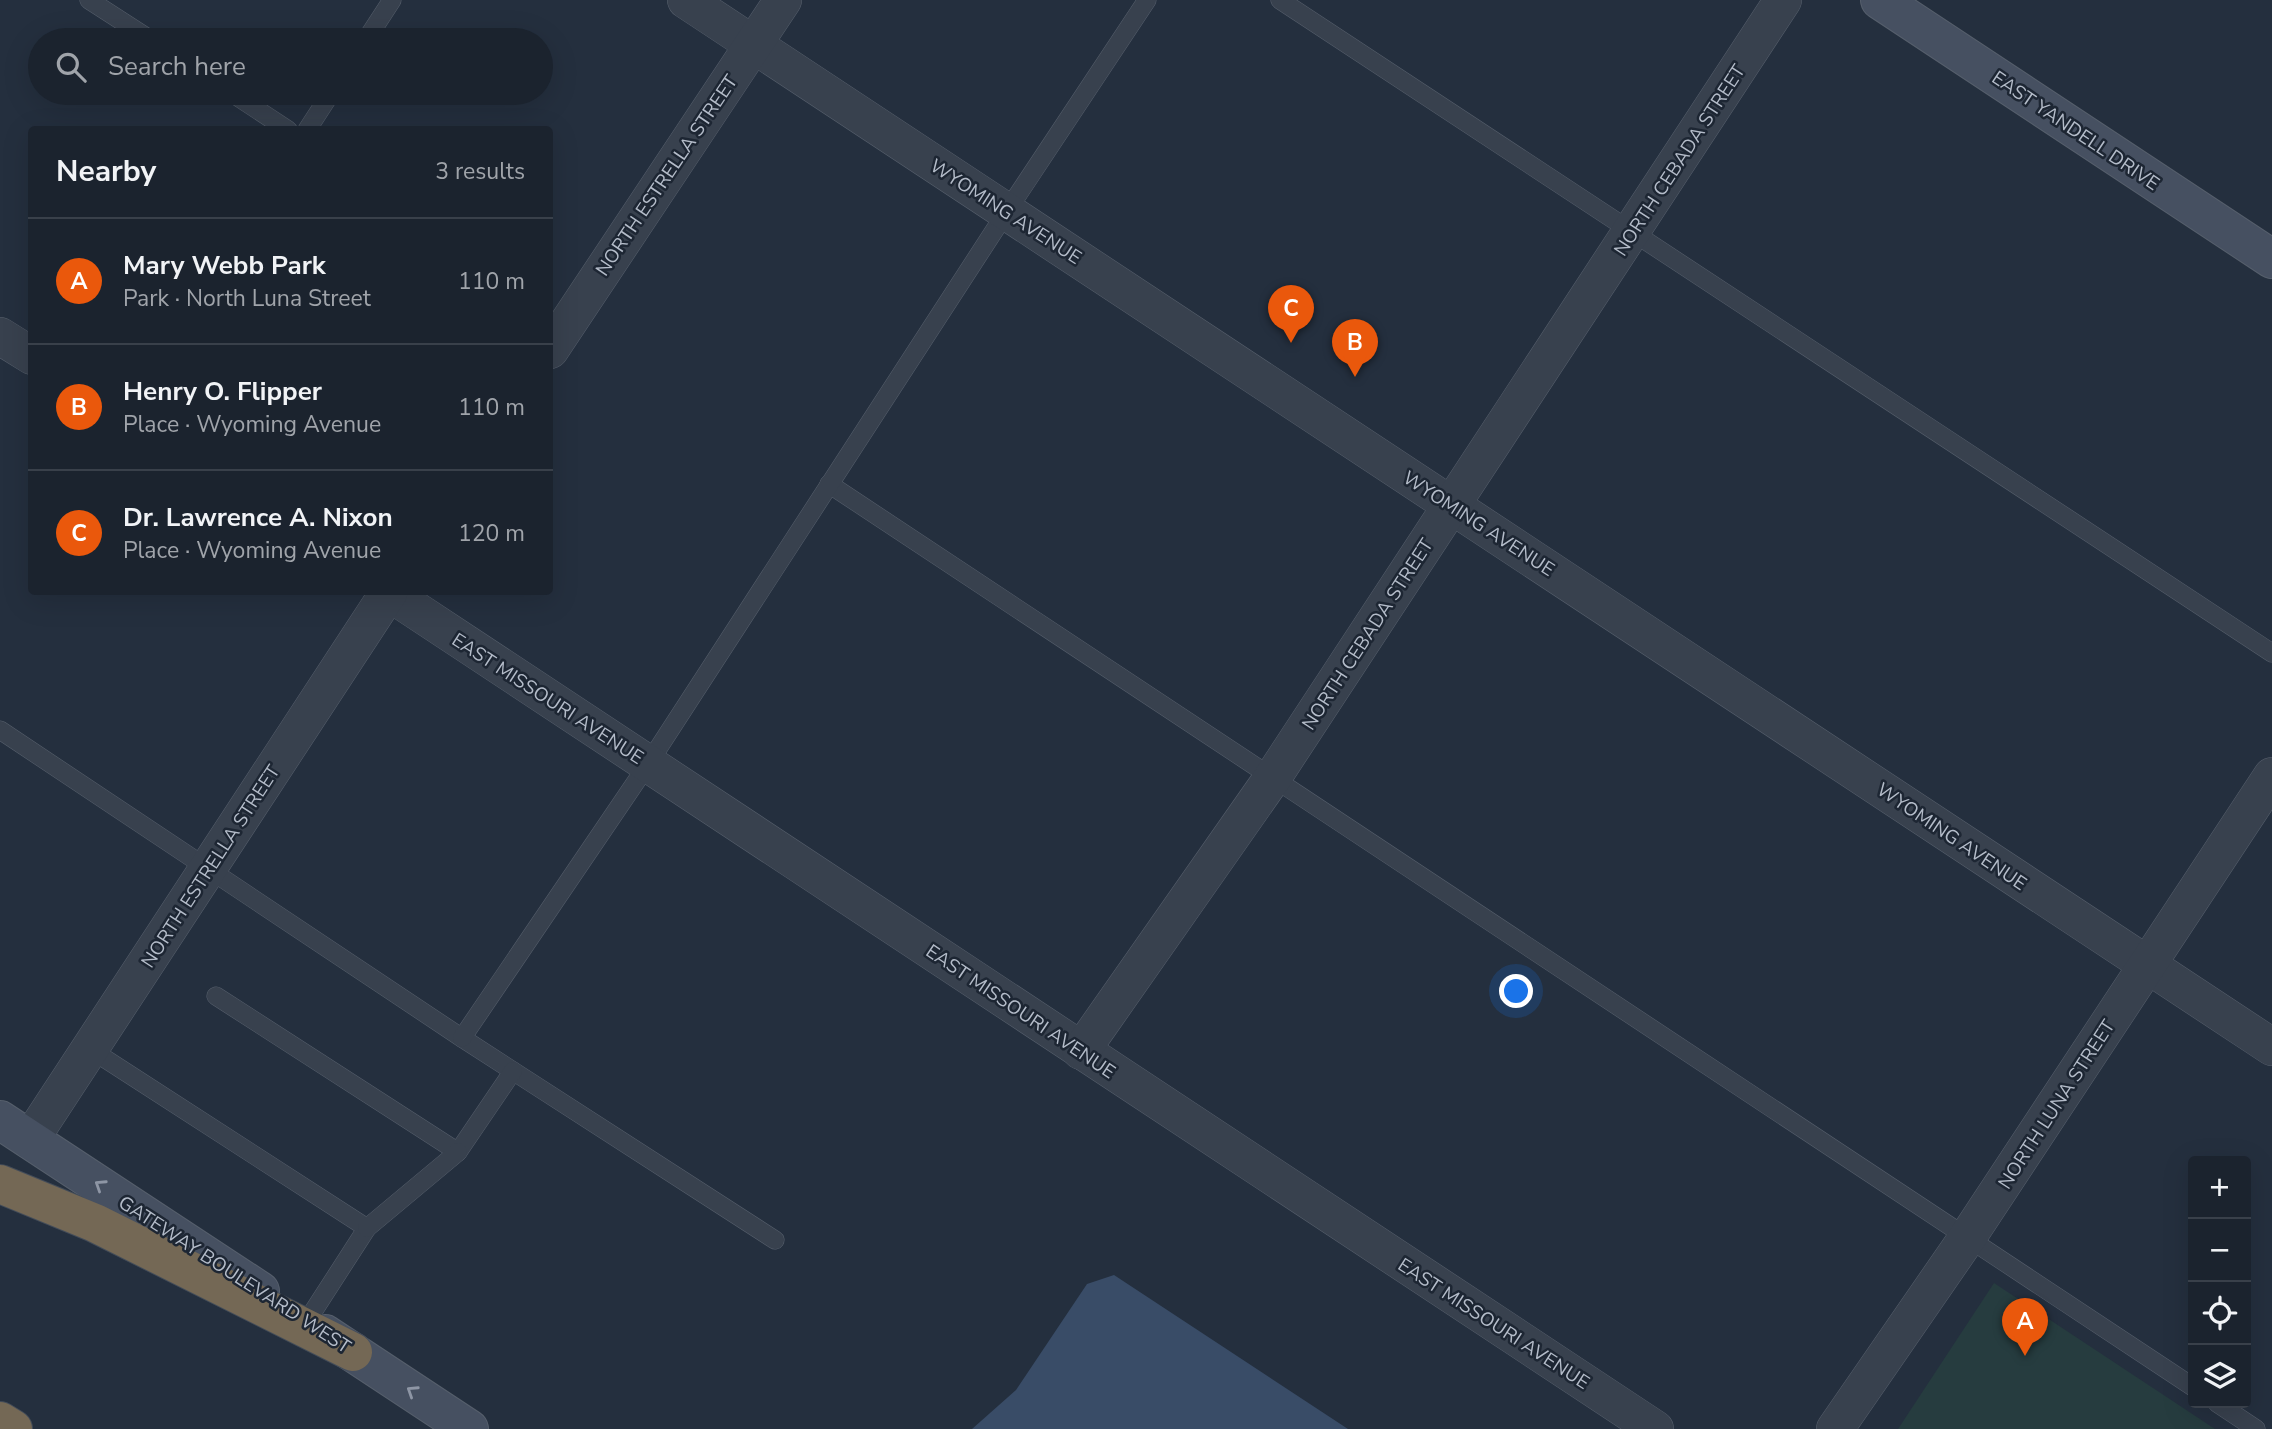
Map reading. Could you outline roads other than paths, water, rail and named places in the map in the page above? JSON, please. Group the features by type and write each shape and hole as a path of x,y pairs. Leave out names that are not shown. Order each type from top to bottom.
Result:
{"highway":[{"path":"0,1184 107,1229 352,1352"},
{"path":"0,1421 13,1429"}],"main road":[{"name":"EAST YANDELL DRIVE","path":"1880,0 2272,260"},
{"name":"GATEWAY BOULEVARD WEST","path":"15,1130 469,1429"}],"street":[{"name":"WYOMING AVENUE","path":"686,0 2272,1047"},
{"name":"NORTH ESTRELLA STREET","path":"553,346 783,0"},
{"name":"NORTH CEBADA STREET","path":"1081,1051 1273,777 1783,0"},
{"path":"0,336 28,354"},
{"name":"NORTH ESTRELLA STREET","path":"15,1130 90,1049 386,595"},
{"name":"EAST MISSOURI AVENUE","path":"393,595 1655,1429"},
{"name":"NORTH LUNA STREET","path":"1835,1429 1967,1238 2272,776"}],"lane":[{"path":"89,0 132,28"},
{"path":"374,28 392,0"},
{"path":"463,1038 648,764 1006,211 1147,0"},
{"path":"1280,0 2272,653"},
{"path":"250,105 282,126"},
{"path":"310,126 323,105"},
{"path":"829,484 2188,1384"},
{"path":"0,730 513,1071 775,1240"},
{"path":"216,996 458,1152"},
{"path":"90,1049 367,1228"},
{"path":"306,1321 367,1228 458,1152 513,1071"},
{"path":"2224,1408 2256,1429"}],"water":[{"path":"1114,1275 1348,1429 972,1429 1016,1390 1087,1284"}],"place":[{"name":"Dr. Lawrence A. Nixon","path":"1291,343"},
{"name":"Henry O. Flipper","path":"1355,377"},
{"name":"Mary Webb Park","path":"2025,1356"}]}
